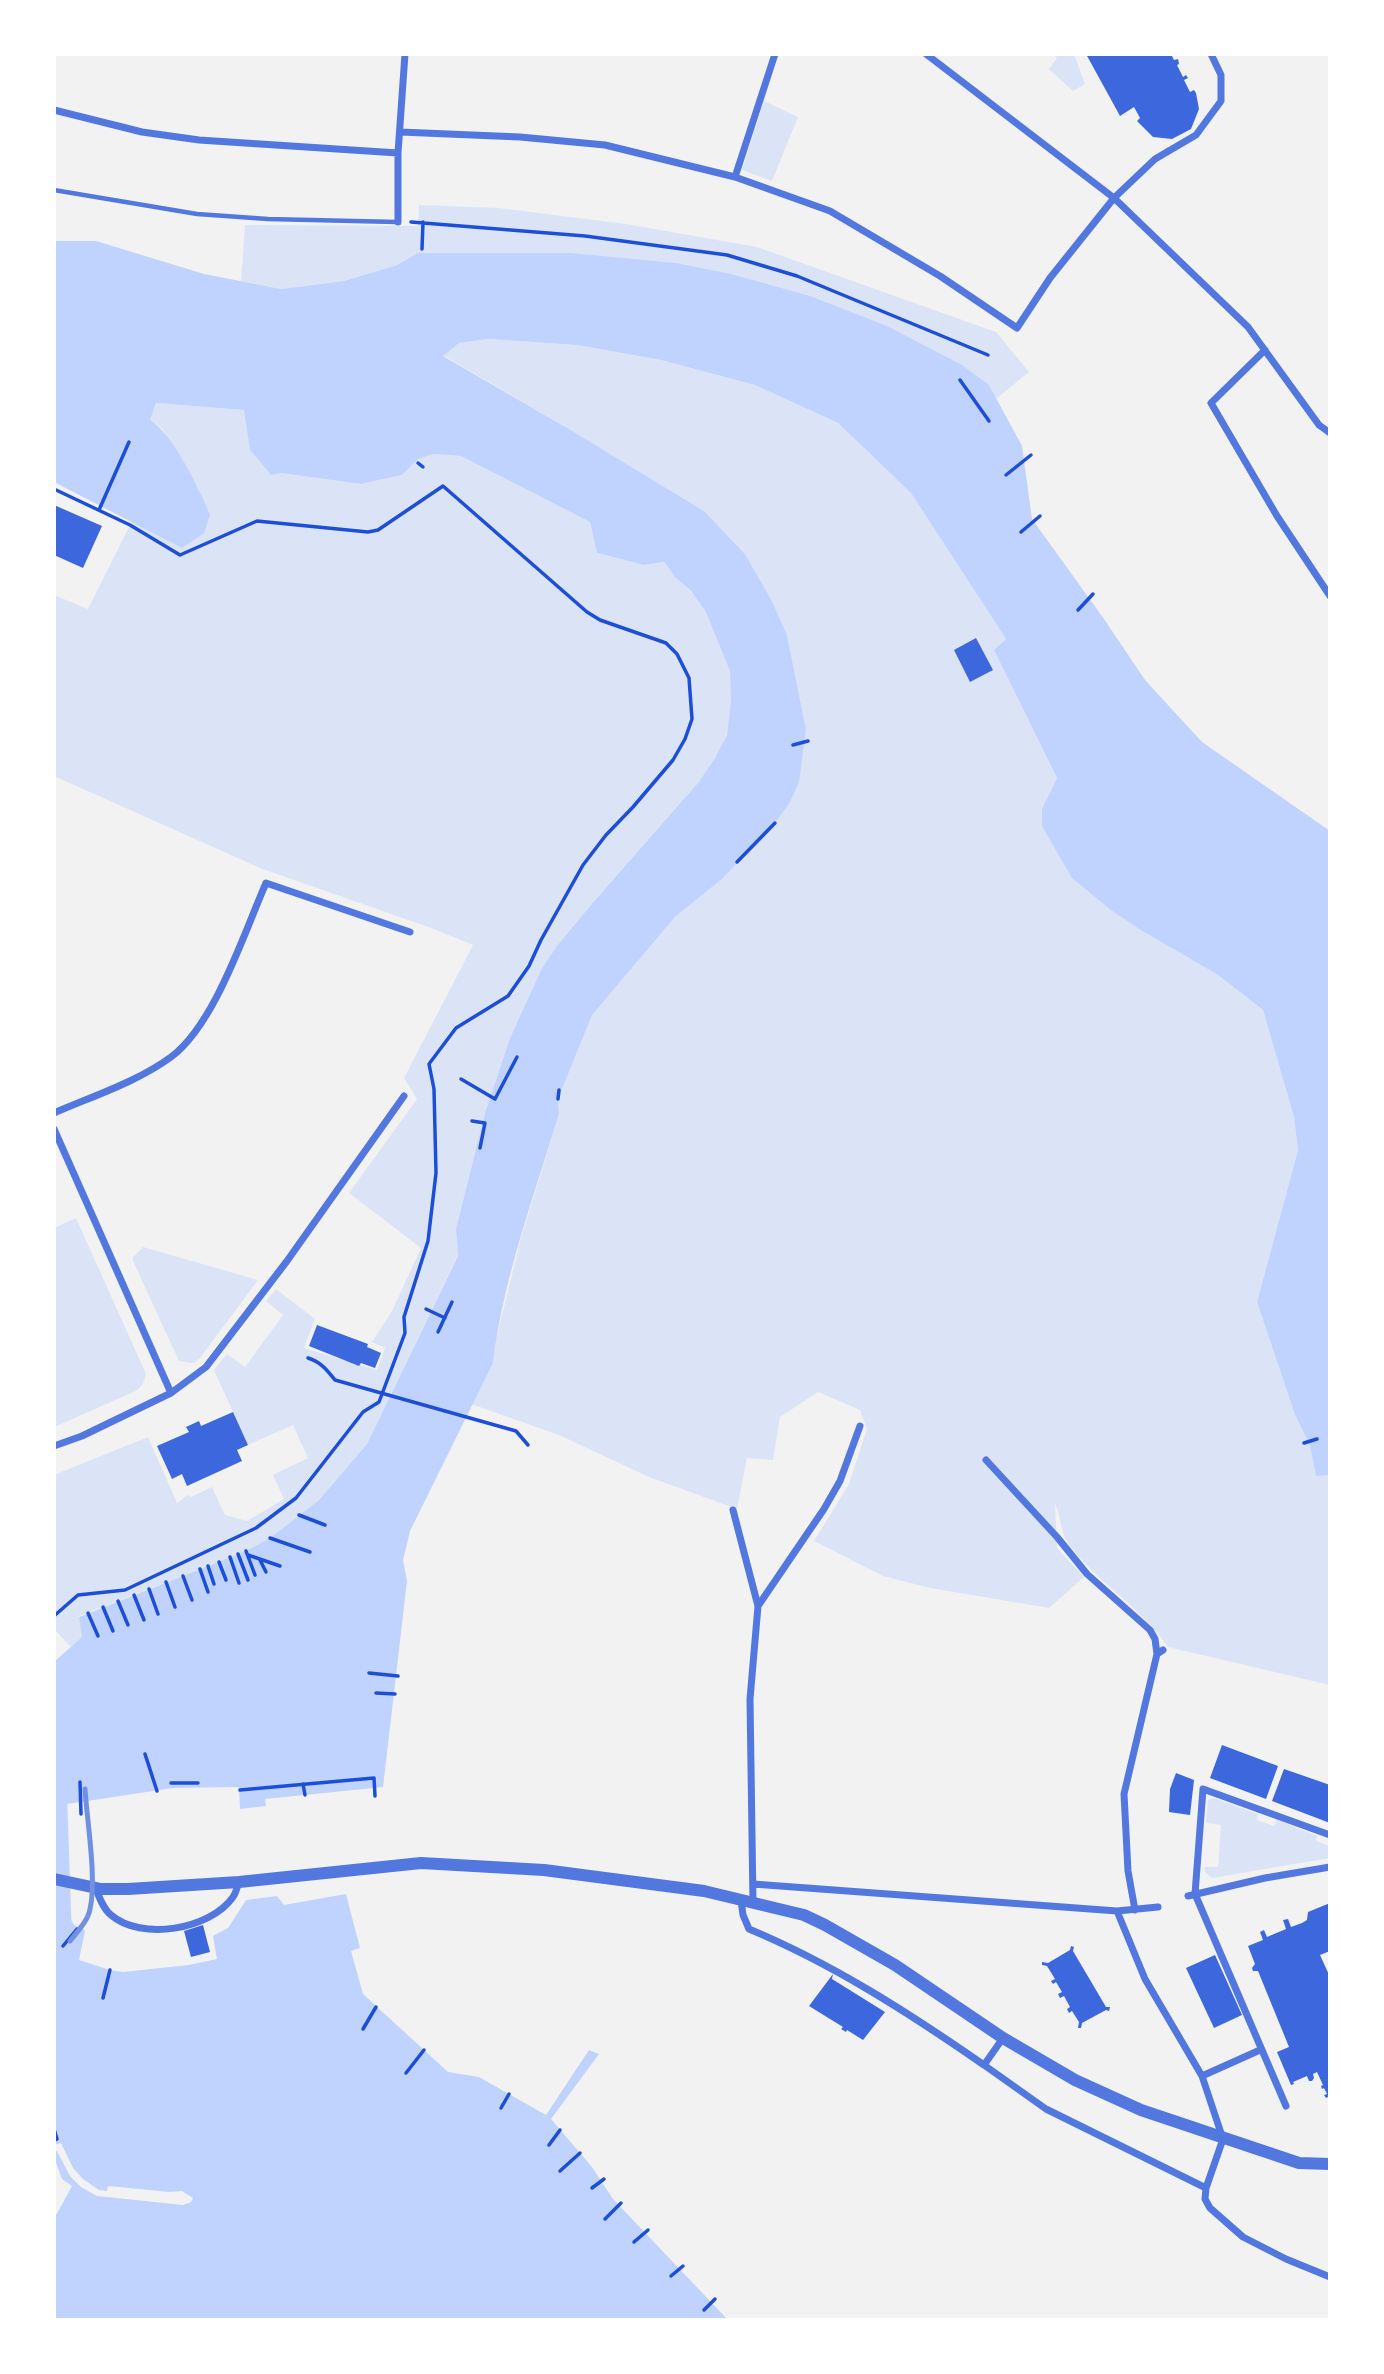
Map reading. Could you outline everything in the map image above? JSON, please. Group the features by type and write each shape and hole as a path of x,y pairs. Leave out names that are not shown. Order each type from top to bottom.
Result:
{"street":[{"path":"398,222 398,153 405,54"},
{"path":"735,177 775,54"},
{"path":"926,54 1114,198 1248,327 1319,425 1330,433"},
{"path":"400,132 520,137 605,145 735,177 830,211 940,276 1017,328 1050,278 1114,198 1155,159 1196,135 1222,101 1221,75 1212,54"},
{"path":"54,110 142,132 199,140 398,153"},
{"path":"1265,350 1211,403 1271,506 1330,596"},
{"path":"54,1113 143,1074 173,1056 214,1004 265,883 410,932"},
{"path":"54,1446 82,1436 171,1393 206,1367 303,1239 404,1096"},
{"path":"54,1129 171,1393"},
{"path":"758,1606 805,1539 840,1481 860,1426"},
{"path":"986,1460 1087,1574 1150,1630 1160,1652 1124,1794 1128,1871 1135,1910"},
{"path":"733,1510 758,1606 750,1699 753,1884 743,1915 749,1929 789,1946 905,2010 1046,2109 1206,2188"},
{"path":"1286,2106 1192,1895 1203,1789 1330,1835"},
{"path":"54,1879 89,1886 128,1889 239,1882 421,1863 544,1870 704,1891 804,1915 825,1925 895,1965 1003,2038 1074,2080 1141,2110 1299,2163 1330,2164"},
{"path":"1192,1895 1265,1878 1330,1867"},
{"path":"89,1886 108,1913 127,1926 158,1929 190,1926 213,1915 233,1897 239,1882"},
{"path":"753,1884 1117,1911 1158,1907"},
{"path":"1117,1911 1144,1979 1202,2076 1223,2139 1206,2188 1205,2199 1210,2208 1243,2237 1330,2277"},
{"path":"984,2065 1003,2038"},
{"path":"1202,2076 1260,2050"}],"lane":[{"path":"54,190 197,214 268,219 398,222"}],"path":[{"path":"398,222 585,236 727,255 797,276 988,355"},
{"path":"422,249 423,222"},
{"path":"960,380 989,421"},
{"path":"99,510 128,442"},
{"path":"1006,475 1031,455"},
{"path":"418,463 423,467"},
{"path":"54,489 131,525 180,555 257,521 368,532 378,530 443,486 587,612 600,620 666,643 677,654 689,678 692,719 673,760 606,835 583,866 529,965 508,996 456,1028 429,1064 434,1089 436,1173 428,1241 404,1317 405,1334 379,1402 363,1412 296,1498 256,1528 125,1590 78,1595 54,1616"},
{"path":"1021,531 1040,516"},
{"path":"1078,610 1093,594"},
{"path":"793,745 808,741"},
{"path":"737,862 775,823"},
{"path":"461,1079 495,1099 517,1057"},
{"path":"558,1099 559,1090"},
{"path":"472,1121 485,1123 480,1148"},
{"path":"438,1332 452,1302"},
{"path":"426,1309 445,1318"},
{"path":"308,1358 325,1367 335,1380 516,1431 528,1445"},
{"path":"1304,1443 1317,1438"},
{"path":"299,1515 325,1525"},
{"path":"270,1538 310,1552"},
{"path":"255,1575 247,1553 280,1566"},
{"path":"238,1554 248,1580"},
{"path":"230,1557 239,1583"},
{"path":"260,1560 266,1572"},
{"path":"219,1562 226,1580"},
{"path":"208,1566 214,1584"},
{"path":"200,1569 208,1592"},
{"path":"183,1576 192,1600"},
{"path":"166,1582 175,1607"},
{"path":"149,1589 158,1614"},
{"path":"134,1595 144,1620"},
{"path":"118,1601 128,1625"},
{"path":"103,1607 113,1631"},
{"path":"88,1613 98,1636"},
{"path":"369,1673 398,1675"},
{"path":"376,1693 395,1694"},
{"path":"145,1754 157,1791"},
{"path":"240,1790 374,1778 375,1796"},
{"path":"80,1782 80,1814"},
{"path":"171,1783 198,1783"},
{"path":"303,1784 304,1795"},
{"path":"63,1946 77,1929"},
{"path":"103,1998 110,1970"},
{"path":"363,2029 376,2007"},
{"path":"407,2073 424,2050"},
{"path":"501,2108 509,2094"},
{"path":"54,2129 57,2139 54,2140"},
{"path":"549,2145 560,2130"},
{"path":"560,2171 580,2153"},
{"path":"592,2188 604,2179"},
{"path":"605,2219 621,2203"},
{"path":"634,2242 648,2230"},
{"path":"671,2276 684,2266"},
{"path":"704,2310 715,2299"}],"shaded area":[{"path":"1053,54 1074,54 1085,84 1073,91 1049,69 1057,58"},
{"path":"764,101 798,117 772,181 742,170"},
{"path":"419,205 499,208 626,224 757,247 996,332 1029,372 996,399 989,385 570,253 418,253 397,265 344,281 281,289 241,281 245,225 418,226"},
{"path":"487,339 577,345 661,360 755,385 838,423 911,493 1006,639 994,650 1057,778 1042,809 1144,932 1218,975 1263,1010 1294,1117 1298,1150 1257,1302 1295,1415 1310,1446 1316,1476 1330,1475 1330,1685 1168,1647 1145,1620 1080,1559 1064,1536 1055,1504 1057,1548 1084,1577 1049,1608 930,1588 883,1576 814,1541 849,1484 867,1429 860,1410 818,1392 780,1417 773,1460 747,1458 737,1509 649,1477 559,1435 471,1404 493,1363 521,1238 559,1115 558,1099 592,1014 675,917 722,879 737,862 804,742 806,729 787,635 772,601 745,554 704,511 443,355 459,343"},
{"path":"156,403 245,410 250,450 271,475 281,473 361,484 402,475 418,459 434,454 461,456 590,522 597,553 644,565 663,562 701,604 720,641 728,666 731,704 728,729 723,742 698,783 541,970 510,1038 485,1113 456,1229 458,1255 367,1444 319,1500 270,1538 246,1551 79,1616 83,1637 71,1647 54,1629 54,1475 148,1437 177,1503 187,1495 191,1497 212,1487 225,1515 247,1521 284,1499 273,1475 308,1458 293,1425 248,1445 214,1370 227,1354 245,1367 283,1315 266,1301 276,1289 315,1319 304,1348 377,1370 385,1348 372,1342 392,1311 421,1248 349,1193 417,1099 404,1078 473,945 260,868 54,776 54,595 88,609 132,521 182,548 200,491 161,427 150,420"},
{"path":"76,1218 146,1374 143,1384 136,1391 54,1427 54,1228"},
{"path":"143,1247 258,1280 200,1358 193,1363 179,1361 133,1261 133,1257"},
{"path":"1213,1798 1258,1814 1257,1820 1274,1826 1277,1820 1317,1836 1316,1841 1330,1846 1330,1858 1212,1878 1205,1872 1204,1867 1218,1867 1221,1825 1206,1823 1208,1800"}],"water":[{"path":"54,241 96,241 204,274 281,289 344,281 397,265 418,253 570,253 676,263 731,274 810,296 887,326 962,365 989,385 1022,446 1032,519 1145,680 1202,742 1330,831 1330,1475 1316,1476 1310,1446 1295,1415 1257,1302 1298,1150 1294,1117 1263,1010 1218,975 1111,910 1072,878 1042,826 1042,809 1057,778 994,650 1006,639 911,493 838,423 755,385 661,360 577,345 488,339 459,343 443,356 704,511 745,554 772,601 787,635 806,729 799,782 790,802 775,823 722,879 675,917 592,1015 558,1099 559,1114 512,1269 493,1363 410,1531 403,1560 407,1581 383,1787 265,1799 266,1806 240,1809 239,1787 173,1788 54,1806 54,1662 82,1637 79,1617 246,1551 270,1538 319,1500 367,1444 458,1256 456,1229 485,1113 510,1038 541,970 592,904 698,783 727,735 731,701 730,671 706,612 664,562 644,565 597,553 590,522 461,456 434,454 418,459 402,475 361,484 281,473 271,475 250,450 244,410 156,403 150,420 168,437 193,478 210,515 204,533 182,548 54,482"},
{"path":"346,1894 360,1948 351,1951 363,1994 448,2072 479,2077 546,2115 589,2050 599,2054 551,2119 592,2167 613,2199 728,2320 54,2320 54,2219 72,2186 62,2179 54,2157 54,1900 68,1902 69,1908 65,1910 74,1925 78,1927 80,1924 85,1931 79,1960 123,1972 189,1965 217,1959 213,1936 228,1928 246,1900 277,1896 284,1905"}],"pier":[{"path":"61,2143 73,2168 99,2190 107,2191 108,2186 182,2191 193,2198 191,2202 183,2205 97,2196 81,2187 70,2176 57,2151 54,2152 54,2145"}],"building":[{"path":"1086,54 1171,54 1174,60 1178,59 1177,65 1183,77 1186,75 1188,78 1184,80 1190,92 1194,90 1196,93 1199,109 1191,129 1172,139 1153,137 1137,121 1140,118 1134,107 1120,116"},
{"path":"54,505 102,526 83,568 54,555"},
{"path":"976,638 993,670 970,682 954,650"},
{"path":"317,1325 368,1344 367,1347 381,1353 375,1368 361,1363 359,1366 309,1346"},
{"path":"233,1412 248,1445 237,1450 242,1461 187,1486 182,1474 172,1479 157,1446 189,1432 186,1427 199,1421 201,1426"},
{"path":"1222,1745 1278,1766 1266,1799 1210,1778"},
{"path":"1284,1769 1330,1785 1330,1823 1272,1801"},
{"path":"1176,1773 1194,1780 1190,1815 1169,1812 1170,1789"},
{"path":"1330,1903 1330,1951 1320,1955 1330,1977 1330,2096 1326,2098 1324,2095 1327,2094 1324,2088 1322,2089 1317,2072 1313,2074 1312,2081 1309,2081 1307,2076 1291,2085 1277,2052 1289,2047 1258,1971 1253,1971 1255,1964 1248,1946 1263,1940 1260,1932 1264,1930 1267,1937 1286,1929 1283,1920 1288,1919 1291,1927 1302,1923 1307,1920 1308,1912"},
{"path":"203,1925 210,1952 191,1957 184,1931"},
{"path":"1071,1946 1074,1947 1073,1951 1106,2007 1110,2007 1109,2011 1106,2010 1082,2023 1081,2028 1078,2028 1079,2022 1072,2011 1069,2013 1067,2009 1070,2007 1064,1996 1060,1998 1058,1994 1062,1992 1056,1982 1053,1984 1051,1981 1055,1979 1047,1966 1042,1965 1042,1962 1048,1963 1070,1950"},
{"path":"1215,1955 1242,2015 1214,2028 1186,1968"},
{"path":"833,1974 832,1979 885,2012 863,2040 841,2029 843,2027 809,2006"}],"waterway":[{"path":"57,1780 62,1925"}],"railway":[{"path":"70,1941 87,1918 92,1897 85,1789"}]}
